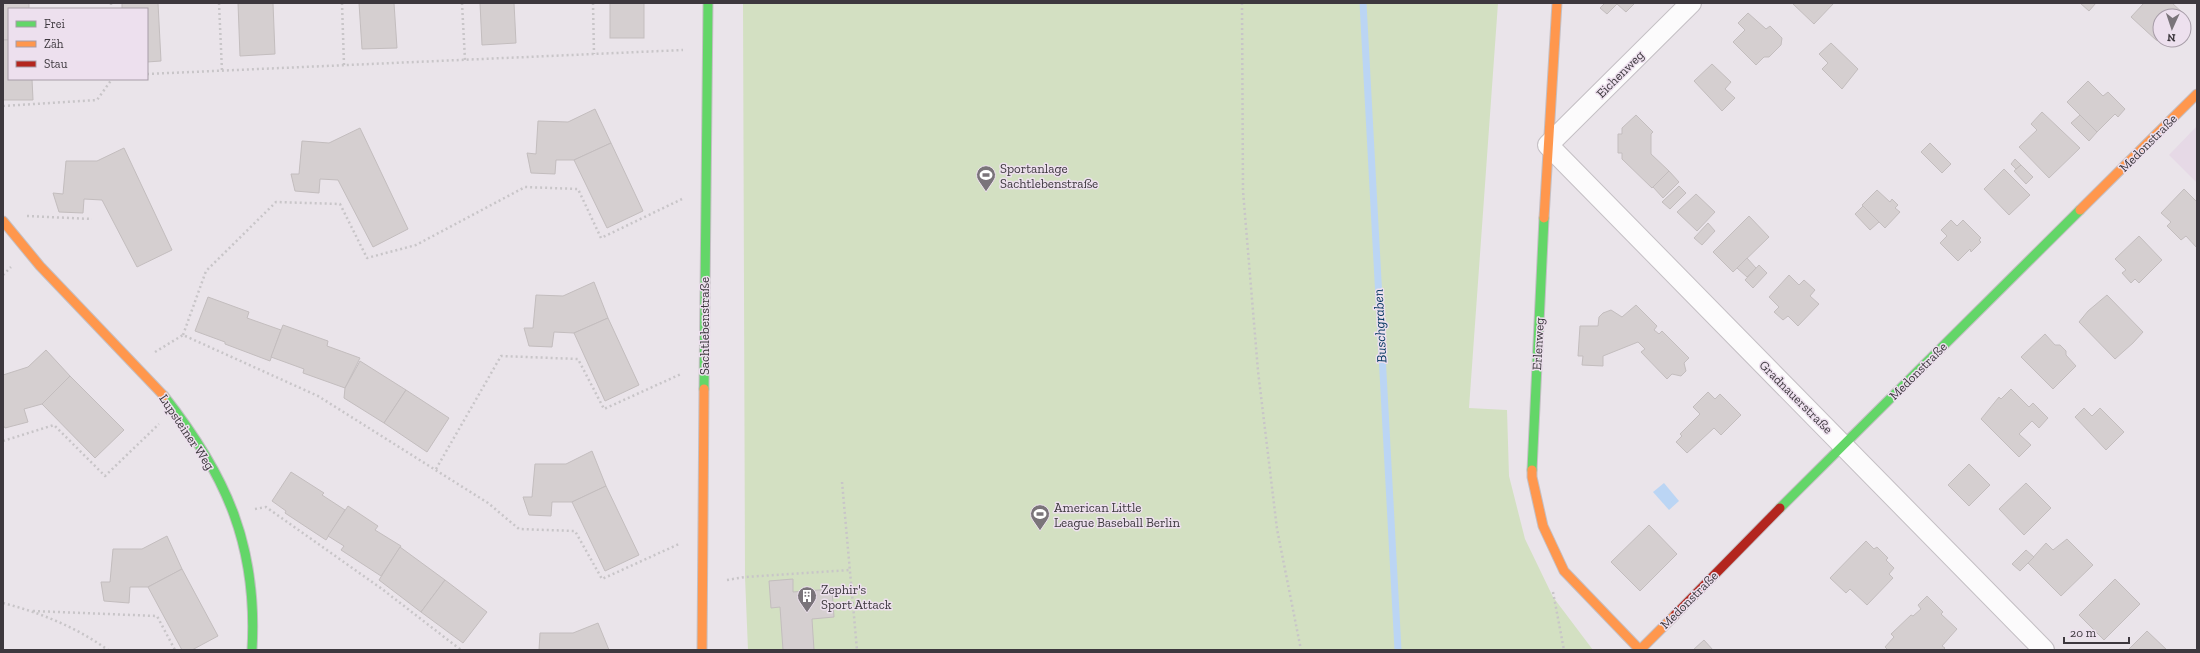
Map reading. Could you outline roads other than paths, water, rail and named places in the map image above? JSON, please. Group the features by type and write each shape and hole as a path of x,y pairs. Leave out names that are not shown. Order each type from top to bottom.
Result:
{"street":[{"name":"Sachtlebenstraße","path":"702,650 708,3"},
{"name":"Erlenweg","path":"1557,3 1548,144 1532,477 1543,526 1564,571 1640,650"},
{"name":"Eichenweg","path":"1548,144 1691,3"},
{"name":"Medonstraße","path":"1640,650 1843,445 2197,94"},
{"name":"Gradnauerstraße","path":"1548,144 2044,650"},
{"name":"Lupsteiner Weg","path":"3,221 30,256 164,396 204,453 229,502 249,561 254,607 252,650"}],"water":[{"path":"1664,483 1679,501 1669,510 1653,492"}],"waterway":[{"name":"Buschgraben","path":"1363,3 1398,650"}],"place":[{"name":"Sportanlage Sachtlebenstraße","path":"986,192"},
{"name":"American Little League Baseball Berlin","path":"1040,531"},
{"name":"Zephir's Sport Attack","path":"807,613"}]}
